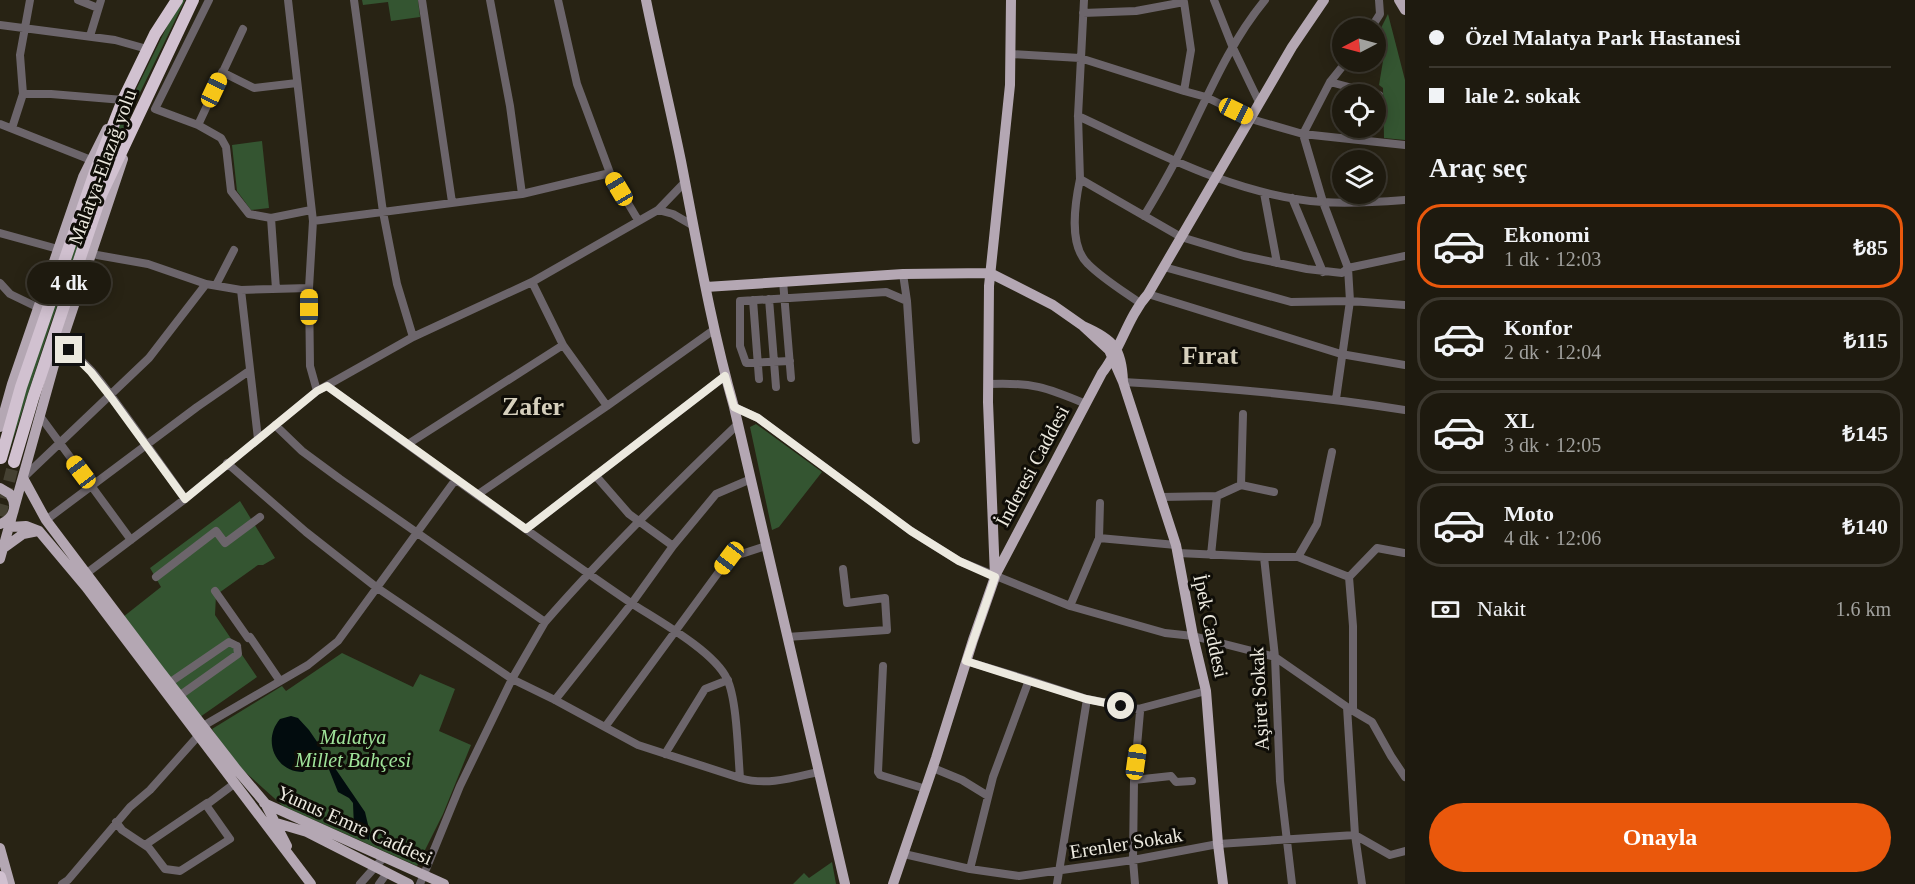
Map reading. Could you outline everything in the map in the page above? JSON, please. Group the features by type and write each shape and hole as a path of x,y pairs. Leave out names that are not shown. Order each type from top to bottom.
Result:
{"highway":[{"name":"Malatya-Elazığ yolu","path":"139,114 194,0"},
{"path":"1,458 21,387 92,181 123,100 147,49 175,2"},
{"path":"14,462 101,195 139,114"},
{"path":"0,877 2,884"}],"main road":[{"path":"646,0 725,376 818,772 847,883"},
{"path":"893,884 995,577 988,384 990,273 1010,85 1011,0"},
{"name":"İnderesi Caddesi","path":"995,577 1102,373 1115,355 1129,321 1148,294 1292,47 1324,0"},
{"path":"1399,0 1405,10"},
{"path":"0,428 12,384 90,160 123,100"},
{"name":"Malatya-Elazığ yolu","path":"14,511 60,345 139,114"},
{"path":"706,287 903,274 990,273"},
{"name":"İpek Caddesi","path":"990,273 1053,305 1083,326 1115,355 1177,549 1206,691 1223,884"},
{"path":"23,478 46,520 82,576 201,730 265,803 293,860"},
{"path":"0,488 8,491 12,497 14,511 5,526 1,554"},
{"path":"5,526 26,526 39,531 82,576 179,696 234,784 311,884"},
{"path":"1,554 23,534 39,531"},
{"path":"0,536 1,554"},
{"name":"Yunus Emre Caddesi","path":"252,807 265,803 384,857 422,879 444,884"},
{"name":"Yunus Emre Caddesi","path":"264,822 276,822 307,832 409,884"},
{"path":"0,848 10,884"}],"street":[{"path":"12,128 23,94 20,55 30,0"},
{"path":"78,0 100,4 90,36"},
{"path":"208,0 155,109 198,124 221,138 226,147 231,191 249,213 271,218 311,210"},
{"path":"288,0 313,221 309,288 310,366 317,391"},
{"path":"354,0 383,212 397,284 413,337"},
{"path":"422,0 452,202"},
{"path":"490,0 510,106 522,194"},
{"path":"558,0 577,84 610,173 638,220"},
{"path":"1084,0 1078,116 1080,179 1074,207 1077,245 1086,263 1140,303"},
{"path":"1214,0 1233,48 1259,102"},
{"path":"1377,18 1380,14 1378,0"},
{"path":"1083,13 1136,11 1183,1 1191,50 1184,91"},
{"path":"1144,216 1176,161 1206,97 1260,2"},
{"path":"0,25 115,39 147,49"},
{"path":"198,124 243,29"},
{"path":"1011,54 1080,58 1206,97 1251,118 1303,134 1405,145"},
{"path":"222,72 254,88 297,83"},
{"path":"1336,399 1350,301 1348,268 1323,202 1303,134 1330,82 1338,72"},
{"path":"1330,82 1338,84"},
{"path":"23,94 123,100"},
{"path":"1078,116 1176,161 1264,193 1323,202 1405,200"},
{"path":"0,124 90,160"},
{"path":"313,221 522,194 610,173"},
{"path":"1080,179 1181,237 1244,256 1323,272 1342,273 1348,268 1405,256"},
{"path":"82,576 185,499 317,391 413,337 532,282 658,210 684,183"},
{"path":"1264,193 1277,263"},
{"path":"1292,198 1323,272"},
{"path":"658,210 673,214 692,225"},
{"path":"271,218 276,289"},
{"path":"0,233 58,249"},
{"path":"216,285 234,250"},
{"path":"91,252 148,264 206,284 241,290 309,288"},
{"path":"1164,267 1291,302 1350,301 1405,305"},
{"path":"903,274 907,301 916,440"},
{"path":"783,281 791,378"},
{"path":"532,282 563,345 606,406"},
{"path":"0,283 10,294 39,308"},
{"path":"23,478 149,358 206,284"},
{"path":"241,290 258,439"},
{"path":"790,361 746,363 740,346 740,301 886,292 907,301"},
{"path":"1148,294 1341,354 1405,365"},
{"path":"769,299 776,387"},
{"path":"753,300 759,379"},
{"path":"477,495 715,330"},
{"path":"60,345 73,352 110,396 185,499"},
{"path":"408,444 563,345"},
{"path":"46,520 249,371"},
{"path":"526,529 725,376"},
{"path":"1123,382 1215,387 1336,399 1405,410"},
{"path":"988,384 1018,383 1048,388 1086,404"},
{"path":"327,386 588,573 675,630 719,665 726,676 733,705 740,778"},
{"path":"734,407 758,418 911,531 959,561 1070,606 1165,633 1193,636 1275,657 1372,722 1405,777"},
{"path":"1241,485 1243,414"},
{"path":"40,416 131,540"},
{"path":"422,879 460,786 512,679 545,622 639,520 738,424"},
{"path":"274,425 302,451 545,622"},
{"path":"1298,557 1317,524 1332,452"},
{"path":"228,463 306,532 376,587 512,679 639,745 740,778 757,783 818,772"},
{"path":"595,475 629,514 673,546"},
{"path":"67,883 130,807 150,790 201,730 308,665 338,641 456,479"},
{"path":"555,700 632,603 673,546 716,494 751,479"},
{"path":"1161,497 1217,496 1241,485 1274,492"},
{"path":"1211,555 1217,496"},
{"path":"1070,606 1099,538 1100,502"},
{"path":"156,577 216,531 225,543 260,517"},
{"path":"1099,538 1211,555 1298,557 1349,577"},
{"path":"605,727 729,558 766,546"},
{"path":"1362,884 1355,835 1350,709 1355,665 1349,577 1377,548 1404,553"},
{"name":"Aşiret Sokak","path":"1264,557 1275,657 1280,781 1292,884"},
{"path":"787,638 886,630 885,598 847,603 843,569"},
{"path":"215,591 280,681"},
{"path":"237,646 259,631"},
{"path":"169,684 229,642 237,646"},
{"path":"179,696 238,654 237,646"},
{"path":"966,661 1086,699 1138,709 1206,691"},
{"path":"883,666 878,772 880,775 926,789"},
{"path":"665,754 705,689 712,687 726,676"},
{"path":"970,869 993,777 1029,680"},
{"path":"1057,884 1086,699"},
{"path":"1135,884 1134,780 1139,745 1140,712 1138,709"},
{"path":"933,768 962,780 988,796"},
{"path":"1134,780 1172,776 1176,782 1192,781"},
{"path":"145,845 234,784"},
{"path":"116,823 122,830 145,845 165,869 180,871 230,839 206,805 207,803"},
{"path":"1355,835 1390,855 1405,851"},
{"name":"Erenler Sokak","path":"904,854 970,869 1019,876 1133,860 1218,844 1355,835"},
{"path":"360,884 384,857"},
{"path":"379,884 387,873"}],"green space":[{"path":"180,0 185,0 103,174 8,455 4,454 99,172 128,106"},
{"path":"362,0 418,0 420,17 391,21 388,2 363,5"},
{"path":"1388,14 1405,80 1405,140 1384,138 1386,138 1386,84 1379,84 1381,72 1386,72 1386,18"},
{"path":"262,141 269,208 251,210 237,191 232,145"},
{"path":"756,424 822,472 779,527 772,530 750,427"},
{"path":"240,501 275,558 263,565 258,565 216,595 215,615 257,677 200,717 123,617 161,587 150,568"},
{"name":"Malatya Millet Bahçesi","path":"342,653 413,687 420,674 455,689 439,731 471,745 443,814 417,866 283,806 243,770 212,729 282,686 286,691"},
{"path":"832,862 836,884 793,884 804,873 809,878"}],"shaded area":[{"path":"291,716 298,718 309,730 365,812 370,833 369,840 357,834 354,828 353,803 338,792 326,762 318,760 303,772 293,771 279,761 274,753 272,736 280,719"}],"tunnel":[{"path":"0,516 14,462"}],"district":[{"name":"Fırat","path":"1210,355"},
{"name":"Zafer","path":"533,406"}],"route":[{"path":"69,350 110,396 185,499 317,391 327,386 526,529 725,376 734,407 758,418 911,531 959,561 995,577 966,661 1086,699 1121,706"}]}
